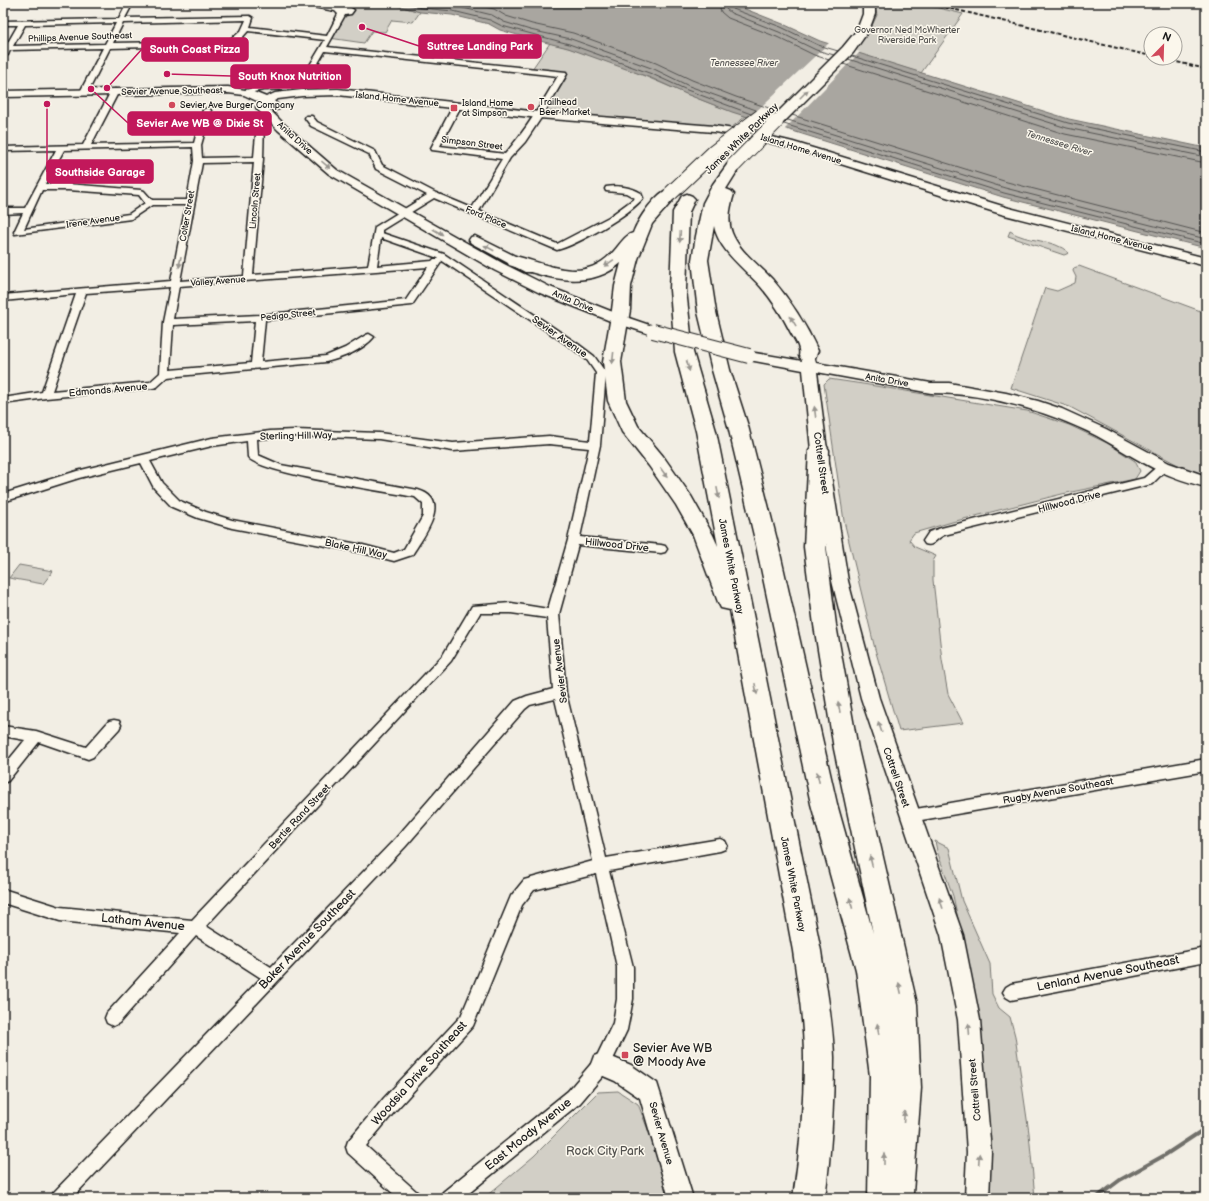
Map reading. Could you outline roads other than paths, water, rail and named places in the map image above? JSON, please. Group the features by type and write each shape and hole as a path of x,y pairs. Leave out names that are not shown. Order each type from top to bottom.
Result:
{"highway":[{"name":"James White Parkway","path":"783,96 839,46 857,20 859,12 856,3"},
{"name":"James White Parkway","path":"717,204 734,177 734,165 848,50 863,30 869,14 869,3"},
{"name":"James White Parkway","path":"772,106 714,162 696,184 679,196 681,212 678,290 684,352 706,431 807,951 814,997 819,1058 814,1161 809,1198"},
{"path":"515,261 558,275 577,276 594,272 611,263 621,253 656,208 679,196"},
{"path":"717,204 727,239 762,277 793,319 809,351 808,361"},
{"path":"717,204 707,217 700,260 707,312 721,370 738,426 764,533 824,804 870,970 884,1076 884,1198"},
{"path":"644,224 630,259 623,286 612,362 617,401 629,428 656,461 680,495 703,535 750,655"},
{"path":"819,450 815,547 825,625 846,749 903,1004 906,1088 896,1198"}],"street":[{"path":"84,92 130,3"},
{"path":"248,92 263,88 300,87 329,38 341,12 303,3"},
{"path":"3,23 250,18 247,29 329,38"},
{"path":"3,55 5,48 22,23"},
{"name":"Phillips Avenue Southeast","path":"5,48 108,44 231,43 239,38 247,29"},
{"path":"323,48 563,74 539,115 522,140 507,157 474,212"},
{"name":"Sevier Avenue Southeast","path":"3,94 228,90 248,92 266,100"},
{"path":"86,147 115,92"},
{"name":"Island Home Avenue","path":"266,100 275,96 338,92 539,115 714,129 760,136 1005,210 1206,262"},
{"name":"Anita Drive","path":"287,117 266,100 261,106 282,128 333,172 515,261 620,315"},
{"name":"Simpson Street","path":"457,106 435,148 507,157"},
{"name":"Colter Street","path":"165,374 168,322 198,161 197,145 207,110"},
{"name":"Ford Place","path":"309,118 314,124 372,153 379,167 433,195 557,247 594,229 630,206 638,198 638,195 634,192 624,189 609,189"},
{"name":"Lincoln Street","path":"248,279 262,123"},
{"name":"Anita Drive","path":"296,126 343,167 408,210 506,270 545,290 652,326 697,343 808,361 931,388 949,388 1033,404 1057,412 1101,432 1164,467"},
{"path":"3,149 197,145"},
{"path":"3,211 28,210 61,148"},
{"path":"198,161 259,159"},
{"path":"39,187 68,187 141,193 150,204"},
{"path":"372,269 377,234 381,226 433,195"},
{"name":"Irene Avenue","path":"28,210 18,232 131,216 150,204 190,202"},
{"name":"Sevier Avenue","path":"377,234 437,260 486,285 591,358 601,373 595,445 574,540 554,614 560,693 600,866 626,967 626,986 621,1024 602,1064 623,1073 649,1091 681,1198"},
{"name":"Valley Avenue","path":"3,298 372,269 437,260"},
{"name":"Pedigo Street","path":"168,322 260,318 409,302 437,260"},
{"path":"46,395 82,291"},
{"path":"256,365 260,318"},
{"path":"165,374 326,359 338,356 357,346 369,337"},
{"name":"Cottrell Street","path":"808,361 819,450 842,588 870,698 952,935 969,1020 979,1152 977,1198"},
{"name":"Edmonds Avenue","path":"3,401 46,395 153,385 165,374"},
{"name":"Sterling Hill Way","path":"3,498 77,475 212,442 252,436 295,433 379,436 454,448 548,440 595,445"},
{"name":"Blake Hill Way","path":"144,459 158,485 176,504 202,515 232,524 363,549 394,557 408,552 429,516 429,503 418,494 280,468 259,461 253,457 252,436"},
{"path":"1164,467 1206,482"},
{"name":"Hillwood Drive","path":"929,542 933,535 941,532 1148,481 1164,467"},
{"name":"Hillwood Drive","path":"574,540 661,549"},
{"name":"Bertie Rand Street","path":"113,1018 195,927 447,658 476,608 510,608 554,614"},
{"name":"Baker Avenue Southeast","path":"60,1198 398,845 520,705 527,701 560,693"},
{"path":"3,731 36,736 88,753 114,725"},
{"path":"3,777 36,736"},
{"name":"Rugby Avenue Southeast","path":"910,816 1206,765"},
{"path":"600,866 720,845"},
{"name":"Woodsia Drive Southeast","path":"411,1198 354,1147 390,1104 467,1021 516,901 521,893 529,885 600,866"},
{"name":"Latham Avenue","path":"3,896 60,914 195,927 272,976"},
{"name":"Lenland Avenue Southeast","path":"1010,992 1206,955"},
{"name":"East Moody Avenue","path":"449,1198 574,1097 602,1064"}],"water":[{"name":"Tennessee River","path":"389,3 728,3 735,5 783,24 820,41 1069,119 1206,148 1206,248 1003,197 732,112 686,94 651,78 568,48 500,30 489,24 452,15 420,12"}],"waterway":[{"path":"1096,1198 1120,1180 1165,1155 1206,1128"}],"railway":[{"path":"927,3 1143,54"},
{"path":"1183,64 1206,69"}],"place":[{"name":"Suttree Landing Park","path":"362,27"},
{"name":"South Knox Nutrition","path":"167,74"},
{"name":"South Coast Pizza","path":"107,88"},
{"name":"Sevier Ave WB @ Dixie St","path":"91,89"},
{"name":"Southside Garage","path":"47,104"},
{"name":"Sevier Ave Burger Company","path":"172,105"},
{"name":"Trailhead Beer Market","path":"531,107"},
{"name":"Island Home at Simpson","path":"454,108"},
{"name":"Sevier Ave WB @ Moody Ave","path":"625,1055"}],"park label":[{"name":"Governor Ned McWherter Riverside Park","path":"907,36"},
{"name":"Rock City Park","path":"605,1151"}]}
